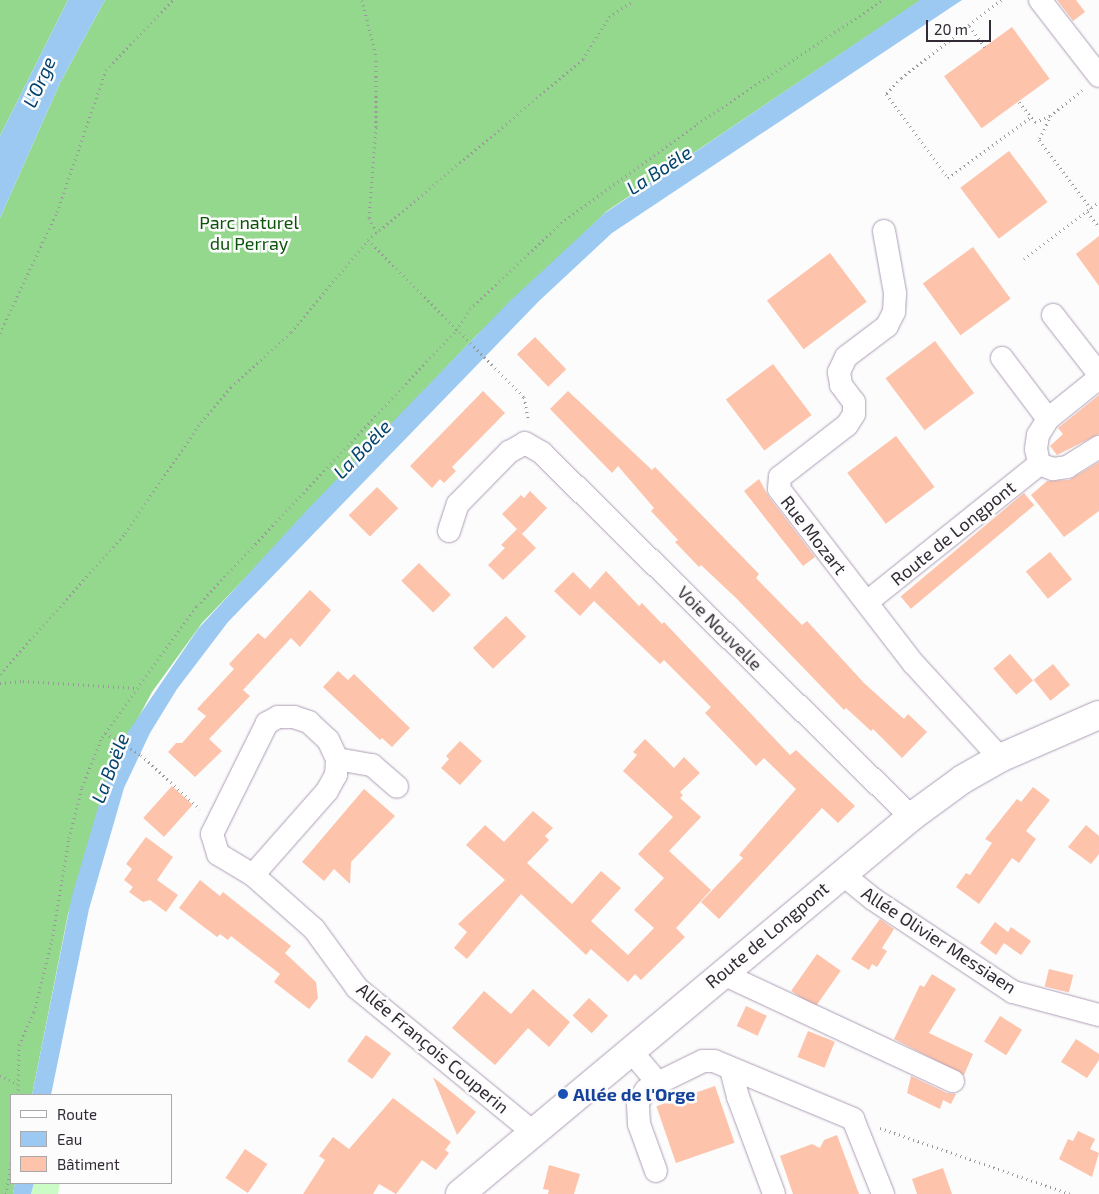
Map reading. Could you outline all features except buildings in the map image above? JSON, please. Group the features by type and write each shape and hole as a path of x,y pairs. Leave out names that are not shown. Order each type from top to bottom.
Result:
{"main road":[{"name":"Route de Longpont","path":"460,1194 721,973 911,817 963,779 1000,758 1099,715"}],"street":[{"path":"1040,0 1092,82"},
{"name":"Rue Mozart","path":"884,231 895,293 894,312 887,326 846,357 839,372 841,385 854,402 854,414 847,425 780,477 779,490 914,664 1000,758"},
{"path":"1053,315 1099,374"},
{"path":"1002,358 1048,419"},
{"path":"1099,378 1048,419 1038,435 1036,449 1040,464 1053,470 1067,468 1099,447"},
{"path":"449,531 458,504 509,452 525,444"},
{"name":"Voie Nouvelle","path":"525,444 542,453 911,817"},
{"name":"Route de Longpont","path":"867,602 1040,464"},
{"name":"Allée François Couperin","path":"337,759 328,740 309,722 294,717 278,717 266,723 212,834 218,854 253,875 314,929 357,988 533,1132"},
{"path":"253,875 327,792 336,775 337,759 372,765 397,787"},
{"name":"Allée Olivier Messiaen","path":"841,873 873,899 1013,992 1099,1015"},
{"path":"721,973 953,1081"},
{"path":"631,1051 658,1083"},
{"path":"656,1171 639,1124 638,1102 646,1090 658,1083 703,1061 714,1062 854,1119 883,1194"},
{"path":"732,1069 738,1097 774,1194"}],"path":[{"path":"0,333 56,212 106,70 173,0"},
{"path":"362,0 376,56 376,128 368,218 377,233"},
{"path":"0,674 125,534 197,426 231,388 290,332 368,240 583,59 609,17 634,0"},
{"path":"18,1094 19,1045 34,1012 52,940 69,838 82,787 105,734 220,579 456,330 470,309 561,223 697,124 883,0"},
{"path":"1001,0 901,78 886,94 948,178 1031,117"},
{"path":"969,25 985,47"},
{"path":"1019,102 1035,122 1051,115 1092,82"},
{"path":"1051,115 1039,140 1091,209"},
{"path":"1024,259 1099,202"},
{"path":"1087,212 1099,227"},
{"path":"368,240 464,340 524,397 530,423 525,444"},
{"path":"0,683 23,681 138,688"},
{"path":"105,734 116,742 142,755 216,825"},
{"path":"0,1075 17,1084"},
{"path":"854,1119 1071,1194"},
{"path":"6,1194 10,1168"}],"green space":[{"path":"0,0 68,0 0,136"},
{"name":"Parc naturel du Perray","path":"105,0 921,0 607,211 475,337 202,623 152,692 108,774 68,914 32,1094 10,1094 10,1184 15,1184 13,1194 0,1194 0,218 60,83"},
{"path":"34,1184 60,1184 58,1194 31,1194"}],"water":[{"name":"L'Orge","path":"68,0 105,0 60,83 0,218 0,136"},
{"path":"920,0 962,0 612,233 539,301 228,622 177,689 150,733 124,788 89,909 51,1094 32,1094 72,896 107,777 126,735 198,629 307,510 510,301 605,213"},
{"path":"15,1184 34,1184 31,1194 13,1194"}],"place":[{"name":"Allée de l'Orge","path":"563,1094"}],"water label":[{"name":"La Boële","path":"659,170"},
{"name":"La Boële","path":"362,449"},
{"name":"La Boële","path":"110,768"}]}
